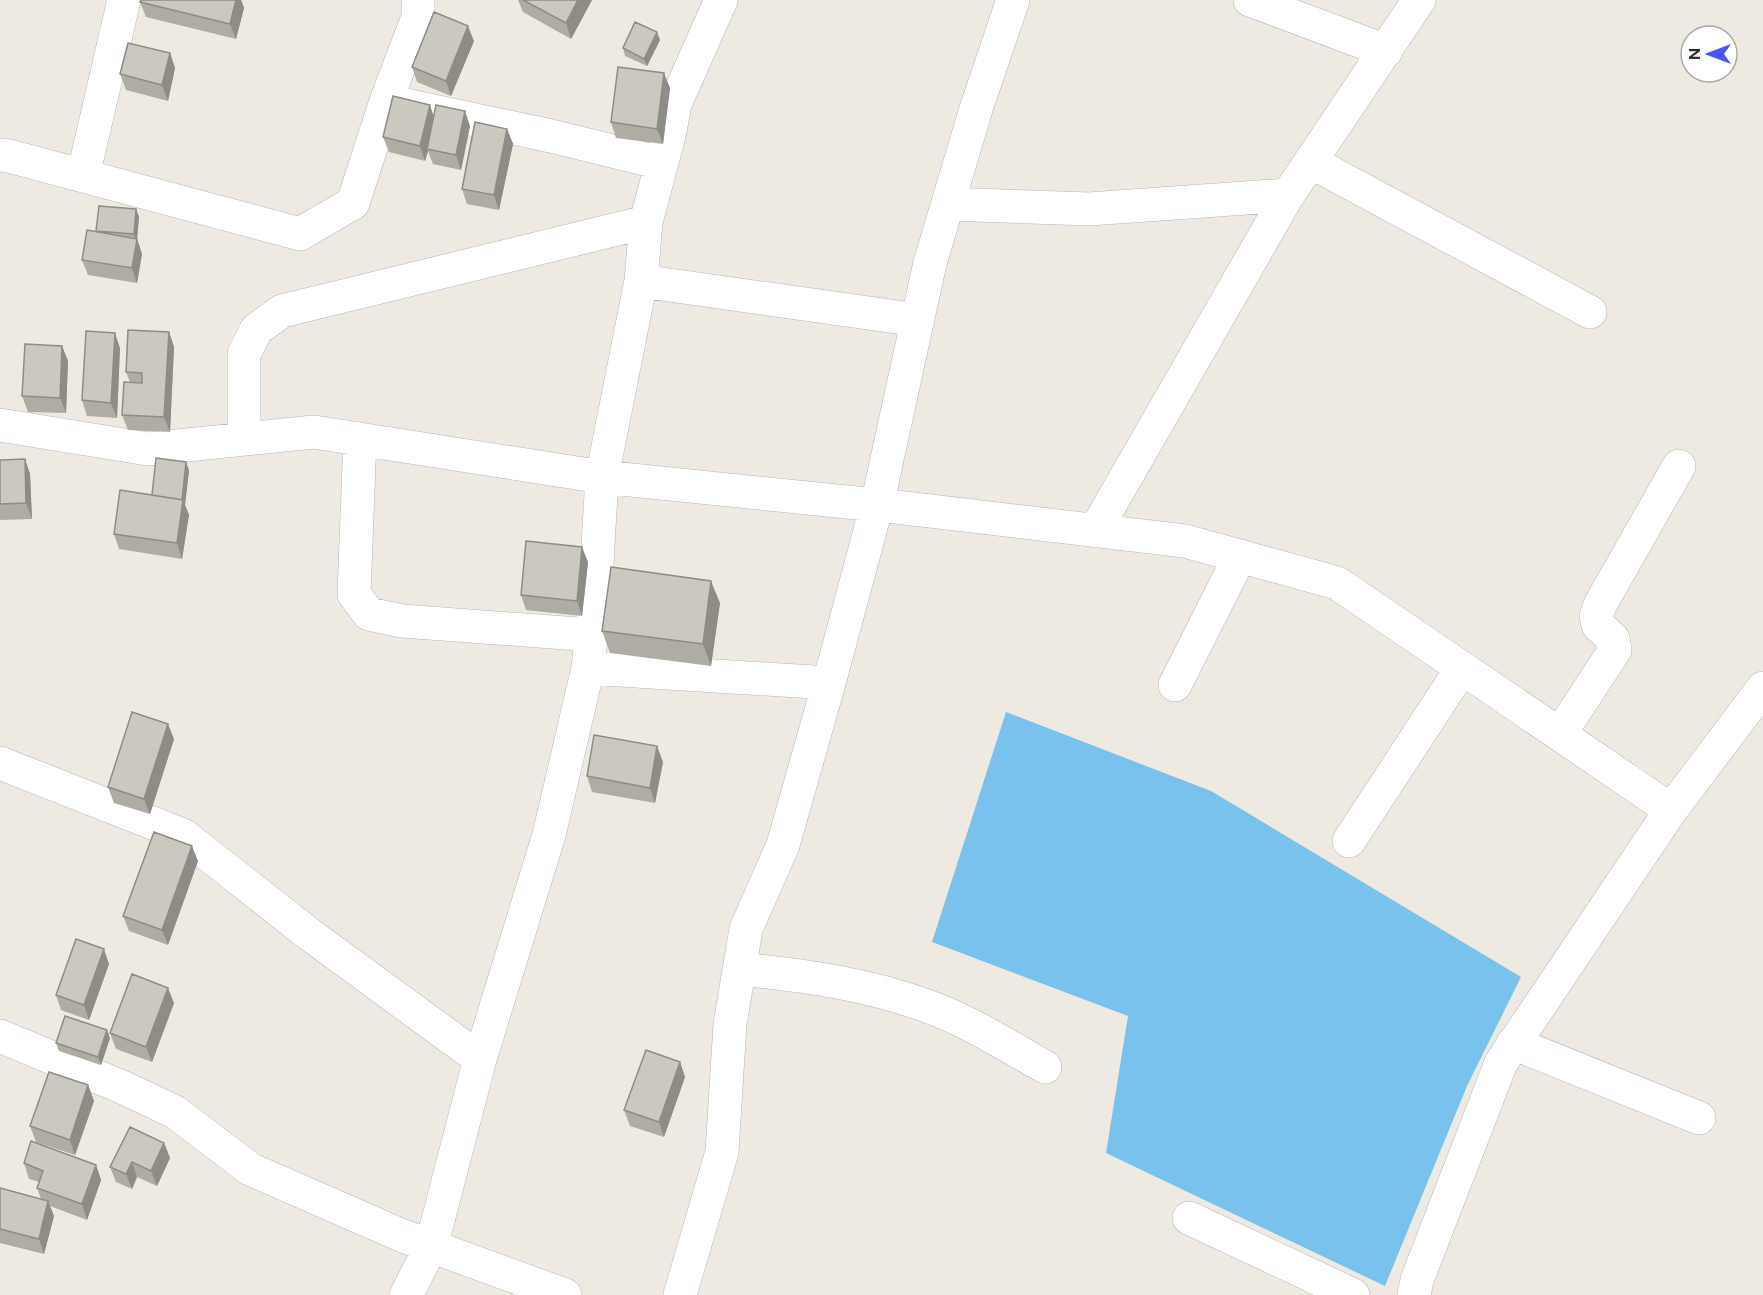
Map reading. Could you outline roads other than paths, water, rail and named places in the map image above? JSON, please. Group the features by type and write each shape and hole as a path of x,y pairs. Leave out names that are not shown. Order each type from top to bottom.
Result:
{"street":[{"path":"84,176 124,0"},
{"path":"0,155 300,234 353,203 386,101 418,17 418,0"},
{"path":"406,1295 432,1247 480,1059 549,835 588,668 602,477 640,280 646,222 669,136 675,104 721,0"},
{"path":"680,1295 722,1152 730,1024 746,929 783,845 877,505 930,263 976,109 1013,0"},
{"path":"1250,0 1386,51"},
{"path":"1095,531 1288,195 1419,0"},
{"path":"386,101 551,136 661,163"},
{"path":"1311,162 1590,312"},
{"path":"948,204 1089,209 1288,195"},
{"path":"244,439 244,354 256,330 282,311 646,222"},
{"path":"640,280 918,320"},
{"path":"0,425 148,449 314,432 602,477 877,505 1185,541 1337,583 1671,810"},
{"path":"360,439 354,594 369,614 402,621 592,635"},
{"path":"1560,734 1615,650 1613,639 1598,625 1596,616 1598,610 1679,466"},
{"path":"1175,685 1240,556"},
{"path":"588,668 829,683"},
{"path":"1349,841 1462,668"},
{"path":"1414,1295 1417,1280 1501,1063 1671,810 1763,688"},
{"path":"0,763 183,835 309,934 480,1059"},
{"path":"739,969 791,974 848,984 927,1006 978,1028 1045,1067"},
{"path":"0,1036 122,1087 175,1112 250,1169 403,1236 565,1295"},
{"path":"1513,1043 1699,1118"},
{"path":"1189,1218 1353,1295"}],"water":[{"path":"1006,712 1211,791 1521,977 1467,1086 1385,1286 1106,1153 1128,1016 932,942"}]}
